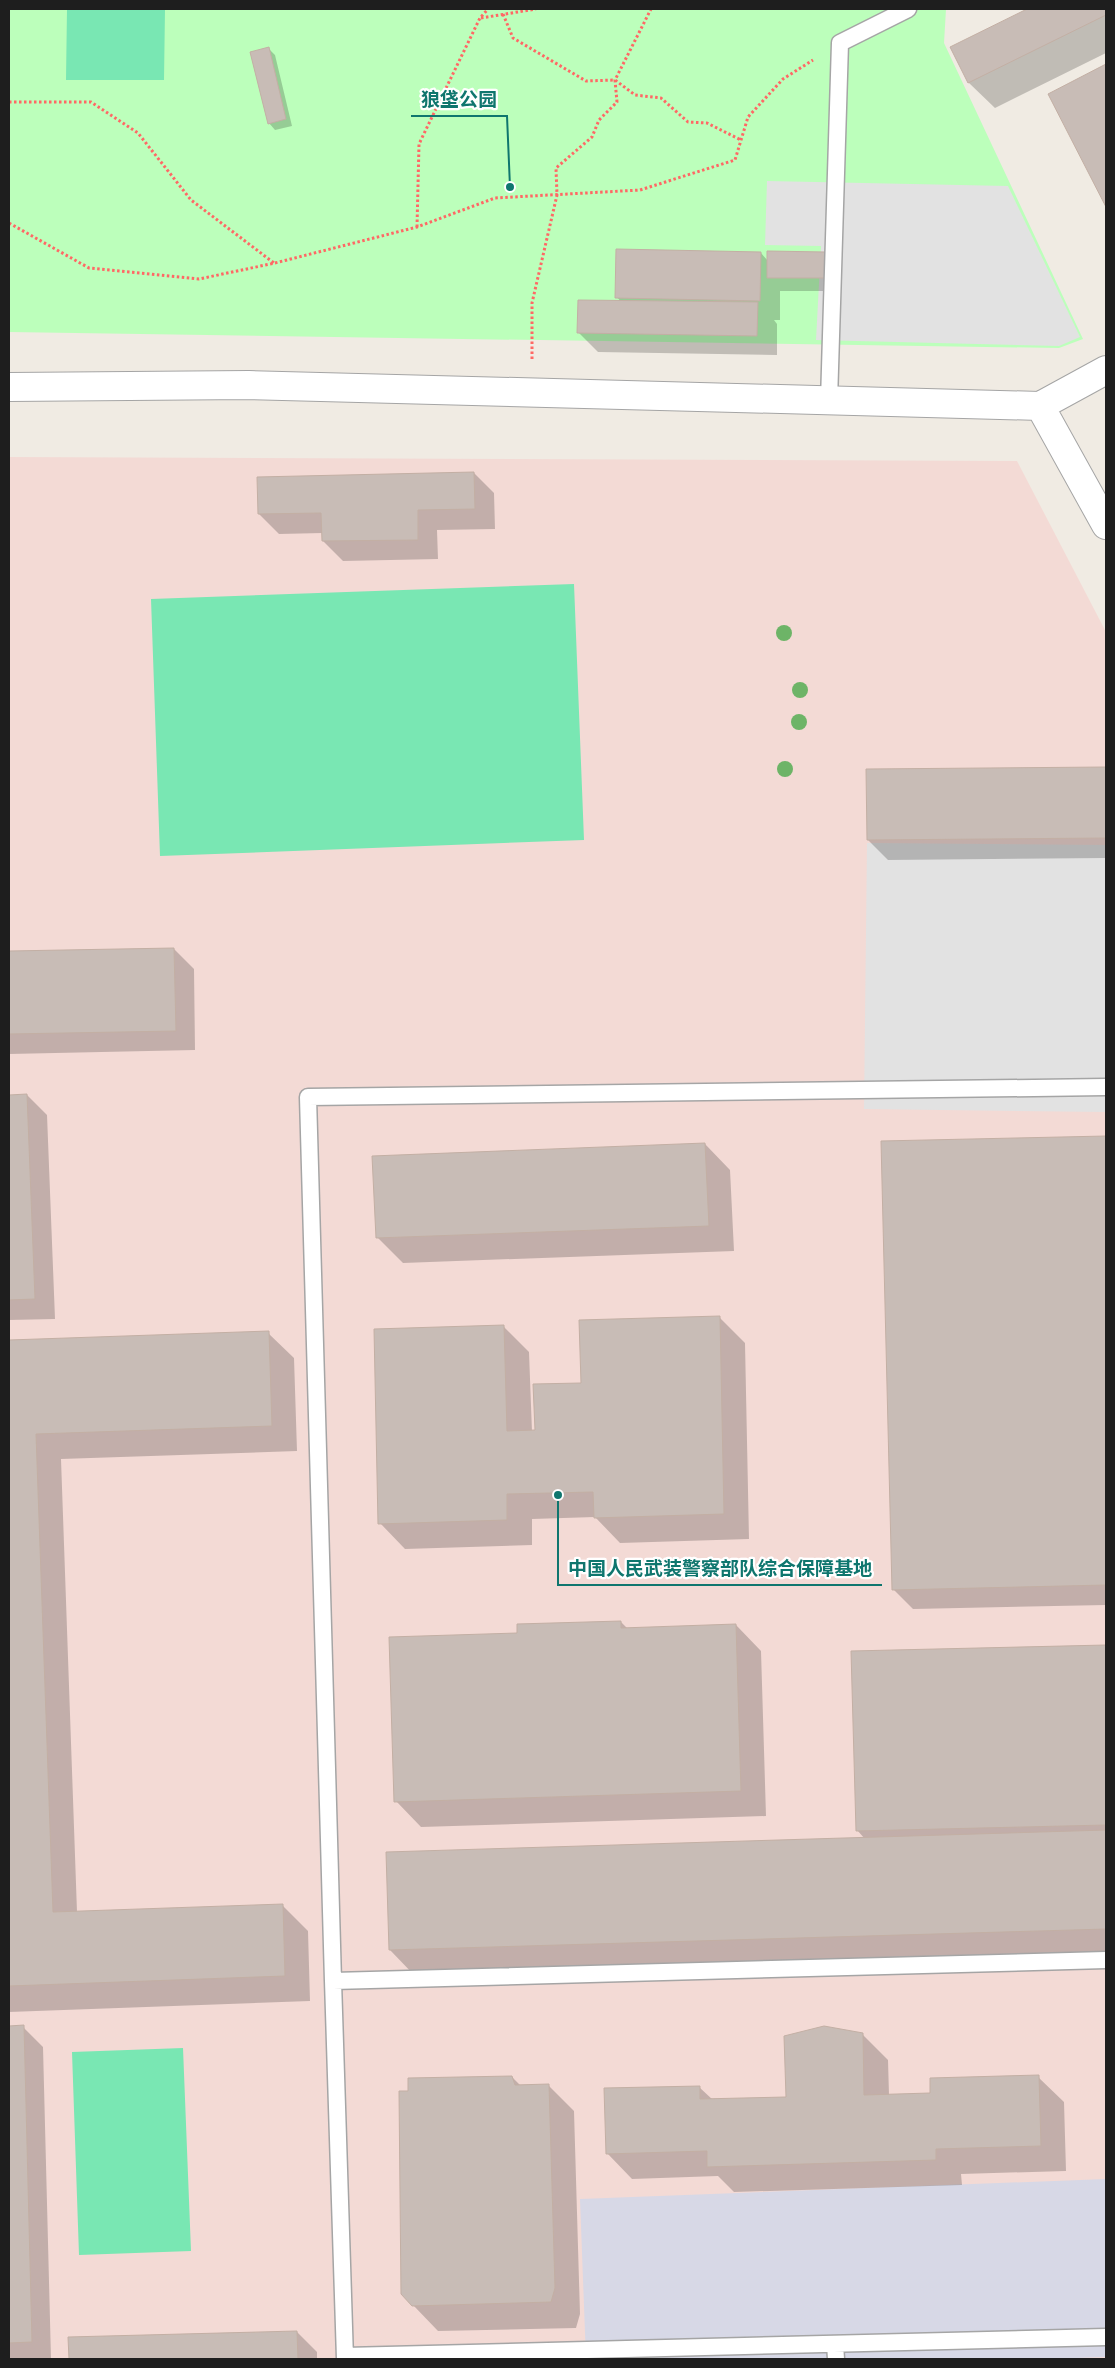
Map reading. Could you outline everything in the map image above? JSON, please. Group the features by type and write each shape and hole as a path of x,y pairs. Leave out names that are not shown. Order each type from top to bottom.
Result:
{"street":[{"path":"9,387 249,385 1040,406 1106,370"},
{"path":"1040,406 1106,525"}],"lane":[{"path":"829,400 840,42 908,9"},
{"path":"1106,1087 308,1097 345,2358 835,2352 1106,2337"},
{"path":"333,1981 1106,1960"}],"path":[{"path":"417,227 419,144 480,18 488,9"},
{"path":"480,18 536,9"},
{"path":"532,392 532,303 556,195 556,168 592,137 599,120 617,102 615,80 651,9"},
{"path":"503,14 513,38 586,82 615,80 635,95 661,98 688,122 707,123 742,140"},
{"path":"9,223 89,268 199,279 275,263 417,227 495,198 640,190 735,160 748,117 783,79 840,42"},
{"path":"9,102 91,102 138,134 191,200 275,263"}],"shaded area":[{"path":"767,181 1008,186 1080,337 1059,346 816,340 821,246 765,245"},
{"path":"9,457 1017,461 1106,632 1106,2359 9,2359"},
{"path":"867,843 1106,845 1106,1112 864,1109"},
{"path":"1106,2179 1106,2357 1048,2359 586,2359 580,2199"}],"green space":[{"path":"9,9 946,9 944,43 1083,339 1059,348 9,332"},
{"path":"67,9 165,9 164,80 66,80"},
{"path":"574,584 584,840 160,856 151,599"},
{"path":"183,2048 191,2251 79,2255 72,2052"}],"building":[{"path":"1027,9 1106,9 1106,15 968,83 950,47"},
{"path":"269,47 286,119 268,124 250,52"},
{"path":"1106,64 1106,207 1048,94"},
{"path":"616,249 761,252 760,301 615,298"},
{"path":"767,251 825,252 825,278 767,278"},
{"path":"578,300 758,302 757,336 577,333"},
{"path":"474,472 475,509 418,510 418,540 322,541 321,513 258,514 257,477"},
{"path":"1106,767 1106,838 867,840 866,769"},
{"path":"174,948 176,1031 9,1034 9,951"},
{"path":"27,1094 35,1299 9,1300 9,1095"},
{"path":"1106,1136 1106,1585 892,1590 881,1141"},
{"path":"705,1143 709,1226 376,1238 372,1156"},
{"path":"720,1316 724,1514 594,1518 593,1492 507,1494 507,1520 378,1524 374,1329 504,1325 507,1431 535,1430 533,1384 581,1383 579,1320"},
{"path":"269,1331 272,1426 36,1434 53,1912 283,1904 285,1976 9,1986 9,1340"},
{"path":"621,1621 621,1628 736,1624 741,1791 394,1802 389,1637 517,1633 517,1624"},
{"path":"1106,1645 1106,1825 856,1831 851,1651"},
{"path":"1106,1830 1106,1929 389,1950 386,1852"},
{"path":"24,2025 32,2342 9,2343 9,2026"},
{"path":"824,2026 863,2033 864,2095 930,2093 930,2078 1039,2075 1041,2146 936,2149 936,2160 707,2167 707,2151 606,2154 604,2088 700,2086 700,2099 786,2097 784,2036"},
{"path":"512,2076 515,2085 549,2084 555,2288 551,2302 412,2306 401,2294 399,2091 408,2091 408,2078"},
{"path":"297,2331 298,2359 69,2359 68,2337"}],"place":[{"name":"狼垡公园","path":"510,187"},
{"name":"中国人民武装警察部队综合保障基地","path":"558,1495"}]}
